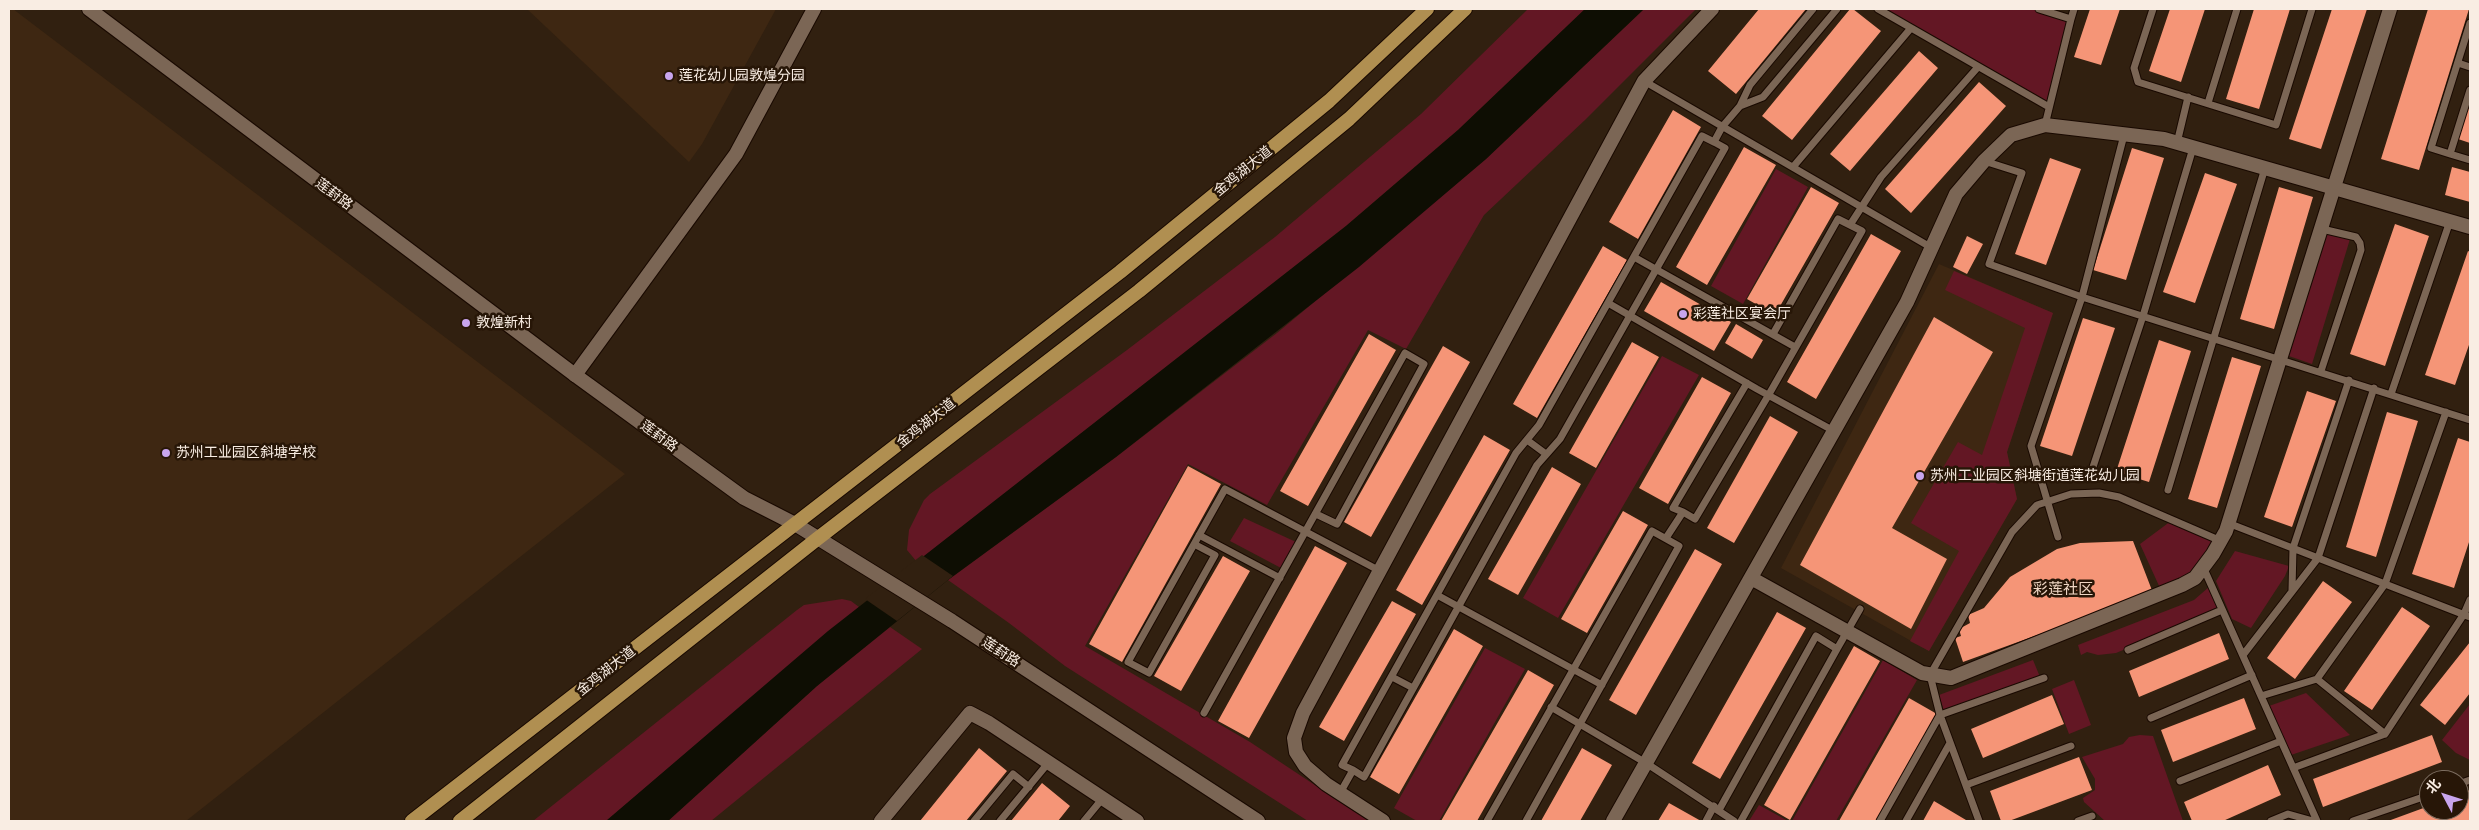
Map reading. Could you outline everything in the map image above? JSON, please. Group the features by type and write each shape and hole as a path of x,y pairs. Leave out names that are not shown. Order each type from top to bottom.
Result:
{"main road":[{"name":"金鸡湖大道","path":"412,821 1128,266 1329,101 1427,9"},
{"name":"金鸡湖大道","path":"460,821 817,539 1139,291 1349,119 1465,9"}],"street":[{"name":"莲葑路","path":"89,9 574,375 744,498 795,524 952,621 1258,821"},
{"path":"574,375 736,154 814,9"},
{"path":"1383,821 1340,793 1305,766 1296,752 1294,738 1303,713 1644,81 1712,9"},
{"path":"1750,578 1922,673 1951,678 2182,585 2195,578 2204,569 2221,541 2228,523 2390,9"},
{"path":"1613,821 1907,302 1956,194 1984,161 2011,135 2045,125 2164,139 2470,227"},
{"path":"881,821 970,713 1049,762 1137,821"}],"lane":[{"path":"1714,142 1722,127 1740,106 1750,85 1813,9"},
{"path":"1740,106 1763,97 1837,9"},
{"path":"1878,9 2049,107"},
{"path":"2038,9 2071,19"},
{"path":"2045,125 2074,9"},
{"path":"2153,9 2134,68 2138,82 2276,125 2312,9"},
{"path":"2208,103 2237,9"},
{"path":"2470,23 2431,148 2470,160"},
{"path":"1793,168 1911,28"},
{"path":"2458,63 2470,67"},
{"path":"1850,225 1881,177 1978,66"},
{"path":"1644,81 1932,248"},
{"path":"2450,154 2470,90"},
{"path":"2177,143 2188,97"},
{"path":"2058,537 2046,502 2031,446 2082,297 2124,135"},
{"path":"1702,136 1725,148 1560,439 1537,465 1364,777 1342,765 1516,453 1539,425 1634,257 1702,136"},
{"path":"2093,467 2143,316 2193,148"},
{"path":"1984,161 2022,173 1989,264 2082,297 2281,358 2470,420"},
{"path":"2168,490 2265,168"},
{"path":"1747,383 1673,508 1695,518 1768,396 1862,231 1838,218 1773,334"},
{"path":"2391,394 2450,221"},
{"path":"2321,371 2361,250 2360,243 2356,238 2322,229"},
{"path":"1634,257 1795,347"},
{"path":"1608,303 1768,396 1834,431"},
{"path":"1204,713 1405,353 1424,364 1337,524 1316,514"},
{"path":"2292,590 2293,548 2349,380"},
{"path":"2243,655 2318,558 2374,388"},
{"path":"2261,696 2317,679 2386,584 2446,412"},
{"path":"1527,440 1546,454"},
{"path":"1194,544 1215,555 1149,673 1128,662 1224,489 1380,571"},
{"path":"1979,821 1940,715 1930,675 2012,532 2037,505 2071,494 2100,493 2119,497 2221,541"},
{"path":"1666,538 1682,512"},
{"path":"2228,523 2467,616"},
{"path":"1487,821 1652,531 1679,546 1526,821"},
{"path":"1199,535 1280,578"},
{"path":"2204,569 2317,821"},
{"path":"1437,595 1602,685"},
{"path":"2293,768 2385,734 2467,616 2470,600"},
{"path":"1741,821 1860,609"},
{"path":"2128,650 2222,610"},
{"path":"1706,821 1717,808 1816,636 1837,649"},
{"path":"2150,718 2252,675"},
{"path":"1392,676 1413,688"},
{"path":"1880,821 1940,715 2044,678"},
{"path":"2317,679 2385,734"},
{"path":"1551,707 1646,763 1734,821"},
{"path":"2180,781 2281,741"},
{"path":"1906,821 1950,743"},
{"path":"1966,785 2070,746"},
{"path":"1000,821 1049,762"},
{"path":"1340,793 1352,770"},
{"path":"974,821 1013,774 1028,787"},
{"path":"1084,821 1102,798"},
{"path":"2352,821 2419,798"},
{"path":"2271,821 2288,814 2313,821"},
{"path":"2078,821 2092,816"}],"shaded area":[{"name":"苏州工业园区斜塘学校","path":"9,9 13,9 625,474 186,821 9,821"},
{"name":"莲花幼儿园敦煌分园","path":"527,9 776,9 702,144 689,162"},
{"path":"1528,9 1585,9 1458,130 1346,226 917,562 907,550 909,530 924,500 930,494 1127,350 1275,237 1421,114"},
{"path":"1585,9 1644,9 1486,159 1359,267 1116,457 948,580 817,686 668,821 606,821 828,631 1346,226 1458,130"},
{"path":"1644,9 1696,9 1585,120 1484,215 1406,349 1368,330 1267,505 1188,464 1085,646 1250,742 1369,821 1308,821 1065,666 948,580 1116,457 1277,333 1486,159"},
{"path":"1880,9 2033,9 2069,20 2048,106"},
{"path":"1776,169 1808,187 1743,304 1711,286"},
{"path":"2326,233 2350,239 2312,364 2286,355"},
{"name":"苏州工业园区斜塘街道莲花幼儿园","path":"1939,264 2053,313 2007,452 2017,499 1929,651 1781,568"},
{"path":"1954,271 2053,313 2007,452 2017,499 1929,651 1910,641 1959,551 1911,523 1958,442 1982,455 2025,328 1945,290"},
{"path":"1662,356 1699,375 1558,618 1523,598"},
{"path":"1244,518 1296,542 1281,568 1230,541"},
{"path":"2171,521 2216,541 2202,566 2180,581 2160,588 2140,544"},
{"path":"2235,551 2289,566 2285,576 2251,628 2232,619 2216,581"},
{"path":"2209,587 2219,610 2116,653 2098,655 2087,652 2081,655 2078,645 2194,600"},
{"path":"842,599 851,601 859,607 606,821 533,821 797,610 804,605"},
{"path":"890,627 922,649 711,821 668,821 817,686"},
{"path":"1485,648 1525,669 1439,821 1417,821 1394,808"},
{"path":"1883,660 1917,680 1836,821 1792,821"},
{"path":"2033,660 2040,677 1944,711 1939,695"},
{"path":"2074,680 2091,725 2069,734 2052,689"},
{"path":"2306,693 2350,735 2291,755 2269,706"},
{"path":"2470,704 2470,760 2456,753 2442,740"},
{"path":"2140,735 2153,736 2183,821 2105,821 2084,802 2083,798 2095,790 2095,779 2082,757 2123,744 2129,737"},
{"path":"1759,805 1788,821 1749,821"}],"pier":[{"path":"922,555 953,576 897,621 865,599"}],"building":[{"path":"1759,9 1806,9 1736,94 1708,71"},
{"path":"1850,9 1853,9 1881,31 1792,140 1762,116"},
{"path":"2090,9 2120,9 2101,65 2074,57"},
{"path":"2170,9 2205,9 2181,82 2149,71"},
{"path":"2254,9 2290,9 2259,109 2226,99"},
{"path":"2332,9 2367,9 2321,149 2289,139"},
{"path":"2428,9 2469,9 2419,170 2381,159"},
{"path":"1919,51 1938,68 1850,171 1830,154"},
{"path":"1979,82 2006,106 1911,213 1885,189"},
{"path":"2470,102 2470,143 2458,139"},
{"path":"1673,110 1701,127 1638,239 1609,222"},
{"path":"1744,147 1776,165 1707,285 1676,267"},
{"path":"2132,148 2164,158 2126,280 2093,270"},
{"path":"2050,158 2081,169 2046,265 2015,254"},
{"path":"2452,167 2470,172 2470,202 2445,195"},
{"path":"2205,173 2237,184 2195,303 2163,292"},
{"path":"1811,187 1839,203 1775,315 1747,299"},
{"path":"2279,187 2313,197 2274,329 2240,319"},
{"path":"2395,224 2429,236 2385,366 2350,354"},
{"path":"1871,234 1901,251 1816,399 1787,382"},
{"path":"1967,236 1983,244 1967,274 1953,267"},
{"path":"1603,246 1627,260 1537,418 1513,404"},
{"path":"2468,251 2470,252 2470,342 2455,385 2425,375"},
{"path":"1661,282 1731,322 1714,351 1644,311"},
{"path":"1934,317 1993,352 1892,528 1947,559 1911,629 1800,565"},
{"path":"2083,318 2115,328 2072,456 2040,446"},
{"path":"1736,324 1763,340 1752,359 1725,343"},
{"path":"1369,334 1396,350 1308,506 1280,491"},
{"path":"2159,340 2191,351 2149,482 2116,472"},
{"path":"1632,342 1659,357 1596,468 1569,453"},
{"path":"1443,346 1470,362 1371,537 1344,522"},
{"path":"2232,357 2261,366 2217,508 2188,499"},
{"path":"1702,377 1731,393 1668,504 1639,488"},
{"path":"2307,391 2336,401 2292,527 2264,517"},
{"path":"2387,412 2418,421 2376,557 2346,547"},
{"path":"1770,416 1798,432 1734,543 1707,528"},
{"path":"1484,435 1510,450 1422,605 1396,590"},
{"path":"2458,438 2470,442 2470,539 2454,588 2412,574"},
{"path":"1188,466 1221,484 1122,662 1089,644"},
{"path":"1552,467 1581,484 1518,595 1488,579"},
{"path":"1623,511 1648,525 1587,633 1561,619"},
{"path":"2133,541 2153,593 1963,662 1955,638 1961,636 1959,629 1970,623 1968,615 1984,608 2010,577 2057,549 2080,543"},
{"path":"1315,546 1347,563 1249,738 1218,721"},
{"path":"1695,549 1722,564 1636,715 1609,700"},
{"path":"1223,556 1250,571 1181,691 1154,676"},
{"path":"2323,581 2352,602 2295,679 2267,658"},
{"path":"1392,601 1416,614 1344,741 1319,727"},
{"path":"2402,607 2430,626 2372,710 2344,691"},
{"path":"1777,612 1806,628 1720,779 1692,763"},
{"path":"1454,629 1483,646 1399,794 1370,777"},
{"path":"2219,633 2229,659 2139,697 2129,671"},
{"path":"2470,642 2470,693 2445,725 2420,705"},
{"path":"1854,646 1880,661 1790,820 1764,805"},
{"path":"1528,670 1554,685 1477,821 1441,821"},
{"path":"2052,695 2064,724 1983,758 1971,729"},
{"path":"1909,698 1937,714 1876,821 1839,821"},
{"path":"2244,698 2256,729 2173,762 2161,730"},
{"path":"2432,735 2442,762 2323,807 2313,779"},
{"path":"979,748 1007,771 966,821 920,821"},
{"path":"1582,748 1612,765 1580,821 1541,821"},
{"path":"2079,757 2092,790 2009,821 2001,821 1990,791"},
{"path":"2268,765 2281,795 2223,821 2192,821 2184,802"},
{"path":"1042,783 1070,806 1058,821 1011,821"},
{"path":"2469,790 2470,821 2388,821 2419,810 2419,820 2469,820"},
{"path":"1934,801 1966,820 1923,821"},
{"path":"1669,803 1701,821 1658,821"}],"place":[{"name":"莲花幼儿园敦煌分园","path":"669,76"},
{"name":"彩莲社区宴会厅","path":"1683,314"},
{"name":"敦煌新村","path":"466,323"},
{"name":"苏州工业园区斜塘学校","path":"166,453"},
{"name":"苏州工业园区斜塘街道莲花幼儿园","path":"1920,476"}],"district":[{"name":"彩莲社区","path":"2063,589"}]}
